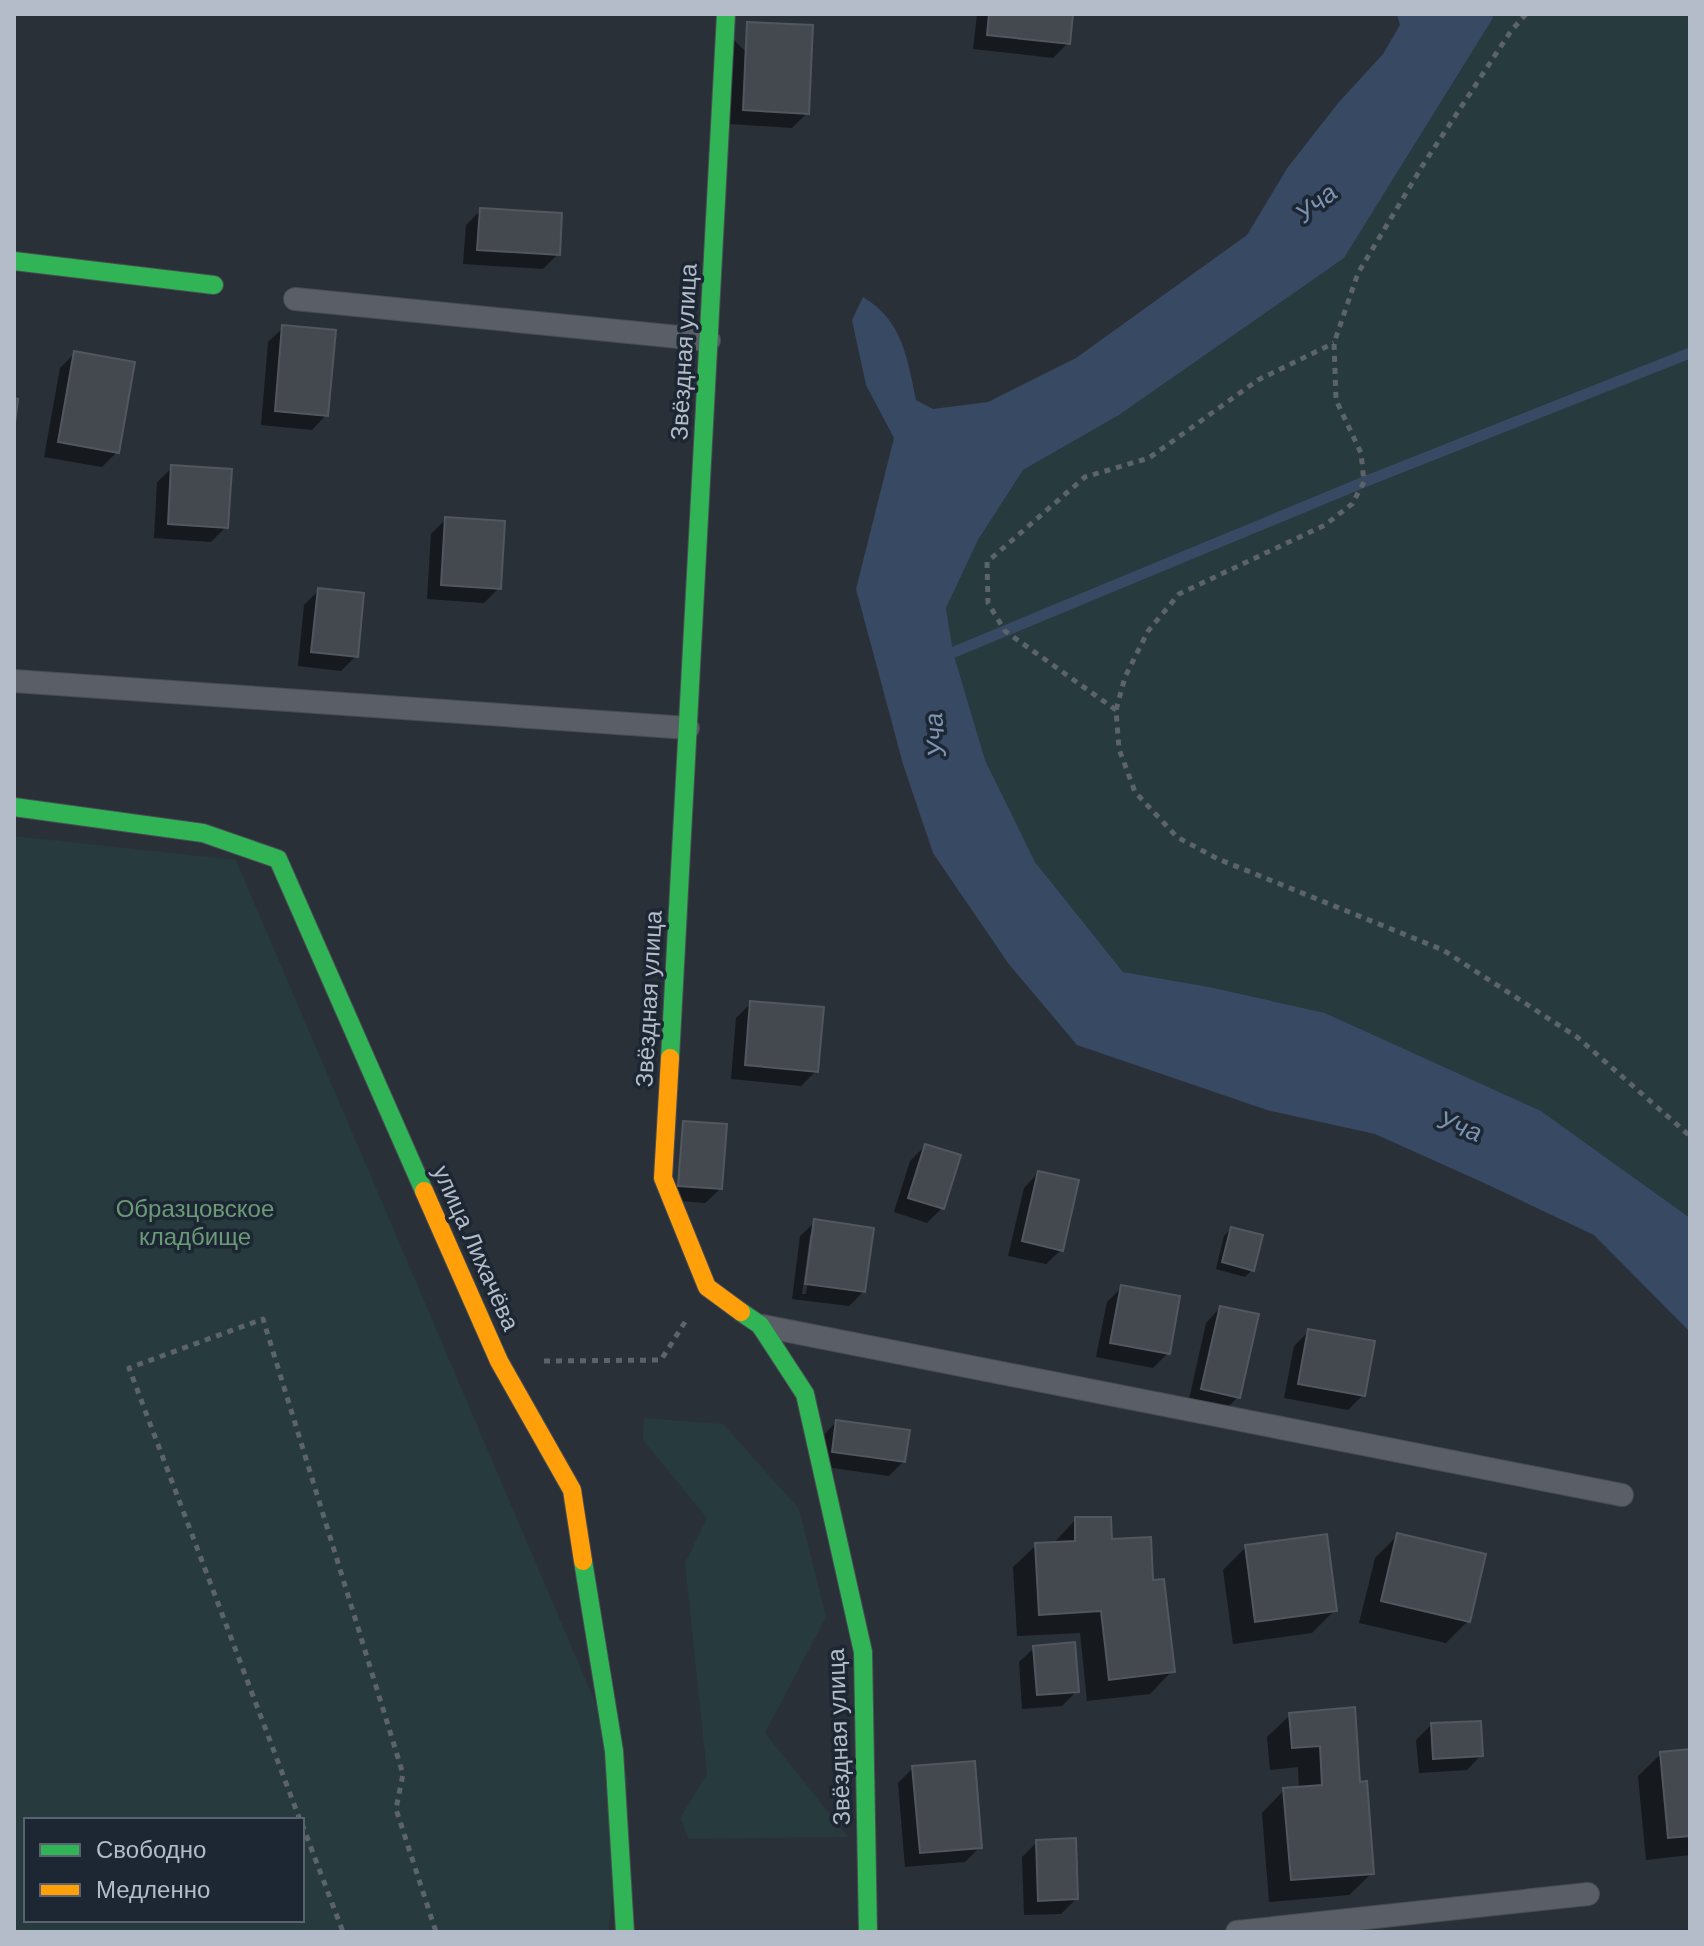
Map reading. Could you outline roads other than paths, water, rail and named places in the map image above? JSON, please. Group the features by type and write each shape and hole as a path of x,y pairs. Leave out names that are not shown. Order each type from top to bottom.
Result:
{"street":[{"name":"Звёздная улица","path":"726,14 663,1178 707,1287 760,1325 805,1394 863,1652 868,1932"},
{"path":"14,261 214,285"},
{"name":"улица Лихачёва","path":"14,807 203,833 278,859 499,1361 572,1490 614,1751 625,1932"}],"lane":[{"path":"295,299 709,340"},
{"path":"14,681 688,728"},
{"path":"760,1325 1622,1495"},
{"path":"1237,1932 1588,1894"}],"water":[{"name":"Уча","path":"1397,14 1492,14 1493,18 1344,258 1119,415 1023,470 978,540 946,608 953,652 985,760 1035,862 1123,972 1209,987 1325,1013 1541,1111 1690,1218 1690,1332 1594,1235 1482,1182 1375,1134 1267,1110 1077,1045 1008,963 933,853 903,764 856,589 894,438 866,385 852,320 863,297 887,317 895,329 906,355 916,400 933,409 988,402 1076,358 1247,235 1288,167 1339,102 1383,54 1400,25"}],"waterway":[{"path":"942,657 1364,482 1690,353"}],"park label":[{"name":"Образцовское кладбище","path":"195,1223"}]}
